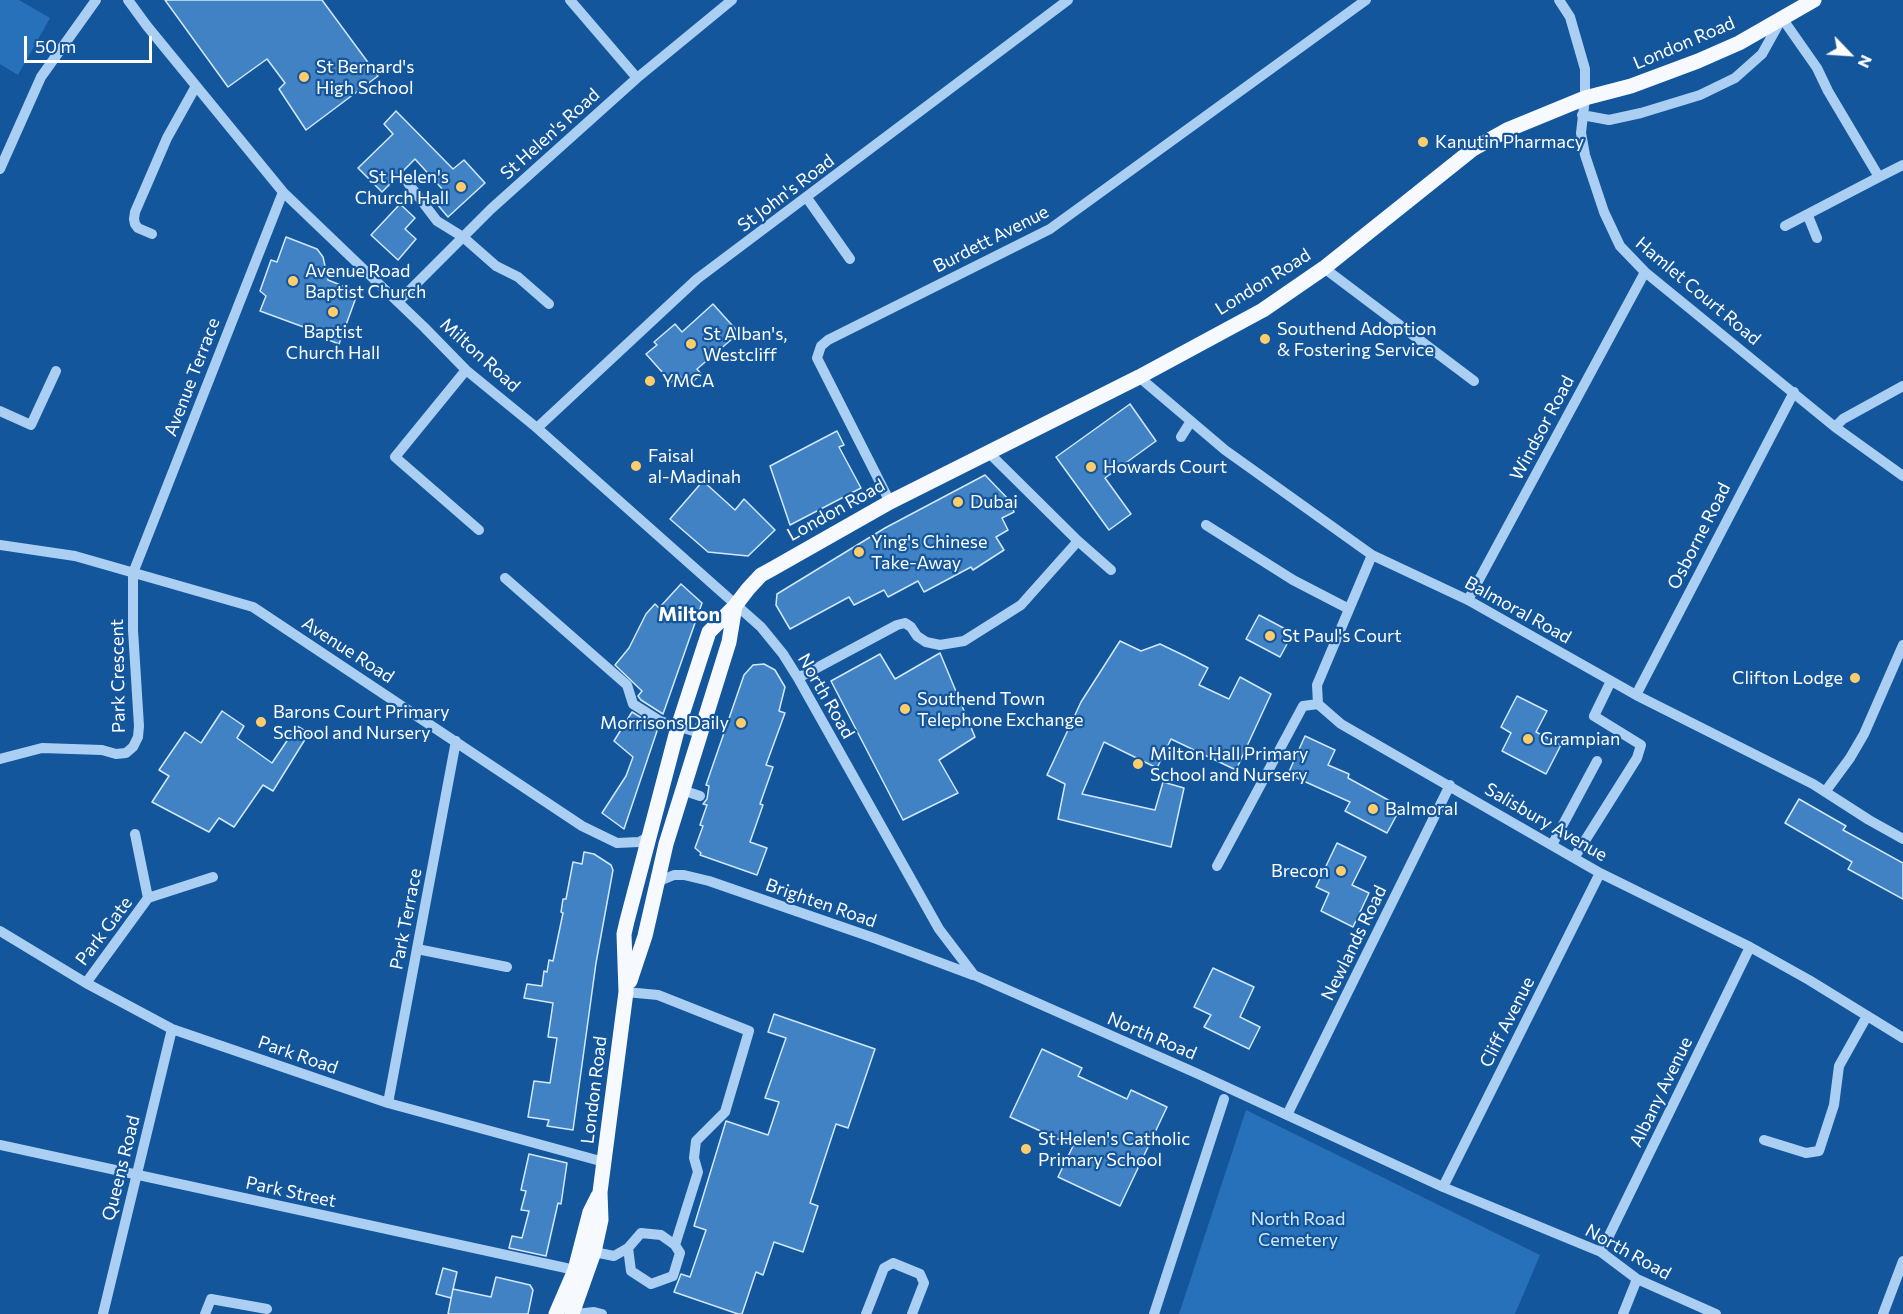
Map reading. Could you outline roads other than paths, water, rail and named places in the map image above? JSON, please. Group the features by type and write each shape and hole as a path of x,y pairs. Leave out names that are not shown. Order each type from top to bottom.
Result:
{"main road":[{"name":"London Road","path":"574,1314 587,1251 590,1212 600,1192 604,1162 626,992 624,934 648,837 678,727 710,632 761,575 890,502 1139,377 1263,310 1324,268 1473,149 1531,119 1698,61 1739,43 1814,0"},
{"name":"London Road","path":"626,992 645,936 682,790 729,642 735,606"},
{"name":"London Road","path":"556,1314 575,1270 587,1251"}],"street":[{"path":"0,169 41,77 96,0"},
{"name":"Milton Road","path":"128,0 283,192 466,370 537,428 735,606"},
{"path":"570,0 637,78"},
{"name":"St Helen's Road","path":"398,302 491,209 637,78 732,0"},
{"name":"St John's Road","path":"537,428 697,279 1068,0"},
{"name":"Burdett Avenue","path":"890,502 817,358 821,346 828,340 1050,229 1366,0"},
{"name":"Hamlet Court Road","path":"1559,0 1570,17 1585,69 1586,98 1581,133 1585,155 1604,212 1620,246 1645,272 1835,427 1903,476"},
{"path":"1582,115 1609,120 1641,113 1701,94 1735,78 1762,54 1782,18 1817,68 1828,91 1879,177"},
{"path":"152,234 138,228 134,219 135,212 167,138 196,86"},
{"path":"1785,226 1903,165"},
{"path":"408,183 437,221 463,237 487,259 518,277 549,304"},
{"name":"Avenue Terrace","path":"133,573 283,192"},
{"path":"807,198 850,259"},
{"path":"1808,216 1817,238"},
{"path":"1324,268 1474,381"},
{"name":"Windsor Road","path":"1468,600 1645,272"},
{"path":"466,370 395,457 479,530"},
{"path":"0,411 31,425 56,371"},
{"name":"Balmoral Road","path":"1139,377 1225,450 1372,555 1468,600 1636,695 1826,792 1903,839"},
{"path":"1835,427 1843,419 1903,386"},
{"name":"Osborne Road","path":"1636,695 1794,392"},
{"path":"1181,438 1191,421"},
{"path":"988,452 1078,541 1111,570"},
{"path":"1206,525 1293,580 1349,609"},
{"path":"798,678 897,625 905,623 926,642 940,645 964,641 1021,605 1078,541"},
{"name":"Avenue Road","path":"0,545 75,556 253,607 582,826 617,843 639,842 648,837"},
{"path":"1217,866 1303,706 1318,704 1317,685 1372,555"},
{"name":"Park Crescent","path":"0,759 42,748 102,750 116,754 126,753 133,747 138,737 139,726 133,630 133,573"},
{"path":"505,578 627,685 633,704 660,721 700,733"},
{"name":"North Road","path":"735,606 761,627 783,654 939,929 974,975 1443,1187 1601,1252 1637,1279 1716,1314"},
{"path":"1826,792 1864,734 1903,645"},
{"path":"1574,858 1637,758 1641,745 1594,716 1611,681"},
{"name":"Salisbury Avenue","path":"1318,704 1341,724 1600,873 1750,947 1903,1038"},
{"name":"Park Terrace","path":"388,1103 456,741"},
{"path":"1552,845 1597,761"},
{"name":"Newlands Road","path":"1287,1115 1450,785"},
{"path":"682,790 700,796"},
{"name":"Park Gate","path":"135,834 148,898"},
{"name":"Cliff Avenue","path":"1443,1187 1600,873"},
{"name":"Brighten Road","path":"657,882 674,875 709,881 974,975"},
{"name":"Park Gate","path":"86,983 148,898 213,876"},
{"name":"Park Road","path":"0,931 86,983 172,1029 388,1103 604,1162"},
{"name":"Albany Avenue","path":"1601,1252 1750,947"},
{"path":"417,949 507,967"},
{"path":"626,992 658,995 749,1031 725,1112 696,1142 694,1158 698,1172 675,1245"},
{"path":"1764,1140 1806,1153 1819,1150 1833,1105 1839,1066 1867,1016"},
{"name":"Queens Road","path":"103,1314 172,1029"},
{"path":"1154,1314 1224,1099"},
{"name":"Park Street","path":"0,1144 575,1270"},
{"path":"587,1251 614,1256 628,1248 641,1233 661,1234 675,1245 680,1253 673,1275 651,1284 631,1271 628,1248"},
{"path":"1883,1314 1903,1261"},
{"path":"866,1314 884,1268 893,1263 920,1274 924,1283 912,1314"},
{"path":"1623,1314 1637,1279"},
{"path":"205,1314 211,1299 267,1309"},
{"path":"574,1314 594,1312 602,1314"}],"place":[{"name":"St Bernard's High School","path":"304,77"},
{"name":"Kanutin Pharmacy","path":"1423,142"},
{"name":"St Helen's Church Hall","path":"461,187"},
{"name":"Avenue Road Baptist Church","path":"293,281"},
{"name":"Baptist Church Hall","path":"333,312"},
{"name":"Southend Adoption & Fostering Service","path":"1265,339"},
{"name":"St Alban's, Westcliff","path":"691,344"},
{"name":"YMCA","path":"650,381"},
{"name":"Faisal al-Madinah","path":"636,466"},
{"name":"Howards Court","path":"1091,467"},
{"name":"Dubai","path":"958,502"},
{"name":"Ying's Chinese Take-Away","path":"859,552"},
{"name":"St Paul's Court","path":"1270,636"},
{"name":"Clifton Lodge","path":"1855,678"},
{"name":"Southend Town Telephone Exchange","path":"905,709"},
{"name":"Barons Court Primary School and Nursery","path":"261,722"},
{"name":"Morrisons Daily","path":"741,723"},
{"name":"Grampian","path":"1528,739"},
{"name":"Milton Hall Primary School and Nursery","path":"1138,764"},
{"name":"Balmoral","path":"1373,809"},
{"name":"Brecon","path":"1341,871"},
{"name":"St Helen's Catholic Primary School","path":"1026,1149"}],"district":[{"name":"Milton","path":"689,614"}],"park label":[{"name":"North Road Cemetery","path":"1298,1229"}]}
